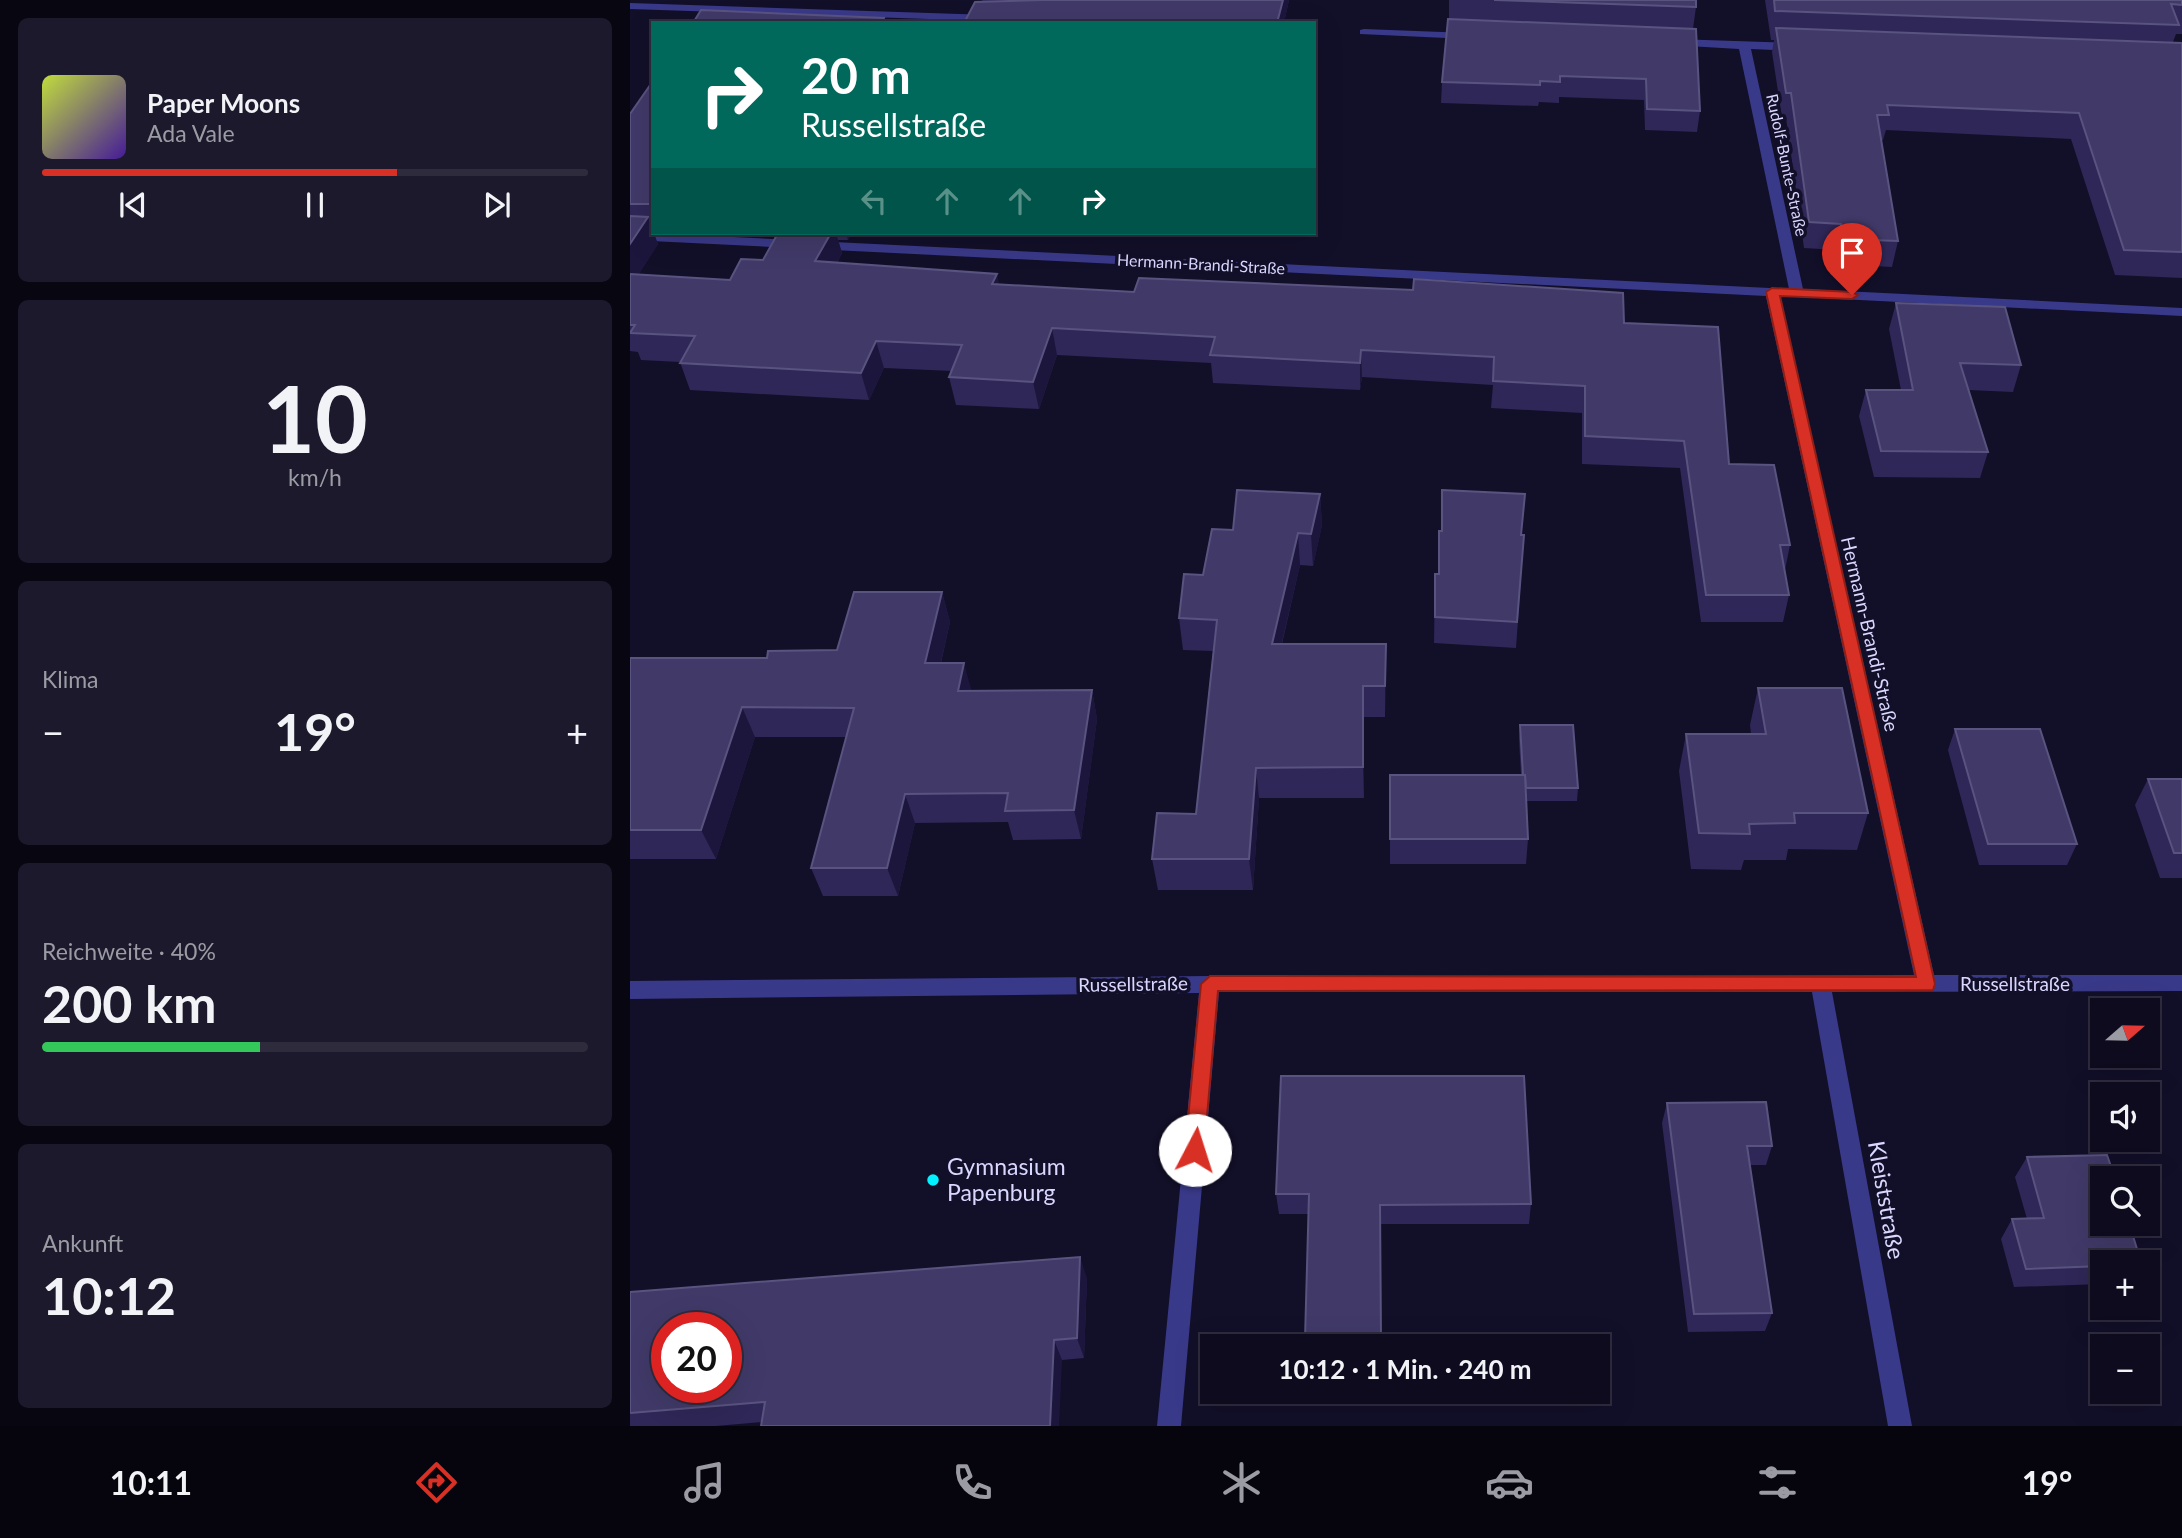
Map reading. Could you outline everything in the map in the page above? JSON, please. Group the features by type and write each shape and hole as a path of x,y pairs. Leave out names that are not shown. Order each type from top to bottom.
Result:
{"street":[{"path":"630,6 997,19"},
{"path":"1364,32 1485,36"},
{"path":"1661,43 1813,48"},
{"name":"Rudolf-Bunte-Straße","path":"1744,46 1797,293"},
{"name":"Hermann-Brandi-Straße","path":"630,236 2182,312"},
{"name":"Hermann-Brandi-Straße","path":"1772,292 1926,984"},
{"name":"Kleiststraße","path":"1820,983 1900,1426"},
{"name":"Russellstraße","path":"630,990 1210,984 2182,983"},
{"path":"1169,1426 1210,984"}],"building":[{"path":"1283,0 1278,21 965,21 975,2"},
{"path":"1494,0 1696,0 1696,7"},
{"path":"1774,0 2182,0 2182,5 2171,4 2179,25 1775,11"},
{"path":"701,10 884,18 883,21 694,21"},
{"path":"1448,19 1696,29 1700,111 1647,109 1646,79 1560,76 1560,82 1540,81 1540,85 1442,82"},
{"path":"1776,28 2182,43 2182,252 2124,250 2079,113 1887,105 1889,115 1877,115 1898,241 1843,239 1841,224 1809,222 1791,93 1786,93"},
{"path":"651,84 651,204 630,204 630,114"},
{"path":"630,216 648,217 630,244"},
{"path":"777,235 830,235 815,261 997,274 992,284 1134,292 1139,278 1413,290 1414,279 1623,293 1624,323 1718,327 1729,464 1774,465 1790,545 1780,545 1789,595 1706,595 1684,441 1585,436 1585,386 1493,381 1494,357 1361,350 1360,363 1210,355 1215,337 1052,328 1033,382 949,377 962,345 876,341 861,373 680,363 695,336 630,333 635,325 630,325 630,274 730,280 741,259 763,260"},
{"path":"1896,303 2005,307 2021,365 1960,363 1988,452 1881,451 1866,390 1913,390"},
{"path":"1237,490 1320,494 1311,534 1298,533 1272,644 1386,644 1385,686 1363,686 1363,767 1256,768 1249,859 1152,859 1157,813 1196,814 1217,620 1179,618 1184,574 1203,575 1212,529 1233,530"},
{"path":"1442,490 1525,494 1517,622 1435,617 1435,574 1439,574"},
{"path":"854,592 942,592 925,663 964,663 958,691 1092,690 1074,810 1005,811 1008,793 905,794 887,868 811,868 854,708 742,707 701,830 630,830 630,658 767,658 768,651 837,650"},
{"path":"1758,688 1842,688 1868,813 1794,813 1795,823 1749,824 1750,834 1699,833 1686,734 1766,734"},
{"path":"1520,725 1573,725 1578,788 1526,788"},
{"path":"1955,729 2040,729 2077,844 1988,844"},
{"path":"1390,775 1525,775 1528,839 1390,839"},
{"path":"2148,779 2182,779 2182,853 2174,853"},
{"path":"1281,1076 1524,1076 1531,1204 1380,1205 1381,1334 1305,1334 1309,1194 1276,1194"},
{"path":"1766,1102 1772,1146 1747,1146 1772,1313 1694,1314 1667,1103"},
{"path":"2107,1155 2111,1166 2090,1166 2090,1236 2133,1236 2137,1250 2090,1250 2090,1266 2026,1269 2012,1219 2044,1218 2027,1157"},
{"path":"1080,1257 1077,1338 1054,1340 1050,1426 761,1426 765,1402 630,1413 630,1292"}],"place":[{"name":"Gymnasium Papenburg","path":"933,1180"}],"route":[{"path":"1195,1150 1210,984 1926,984 1772,292 1852,295"}]}
